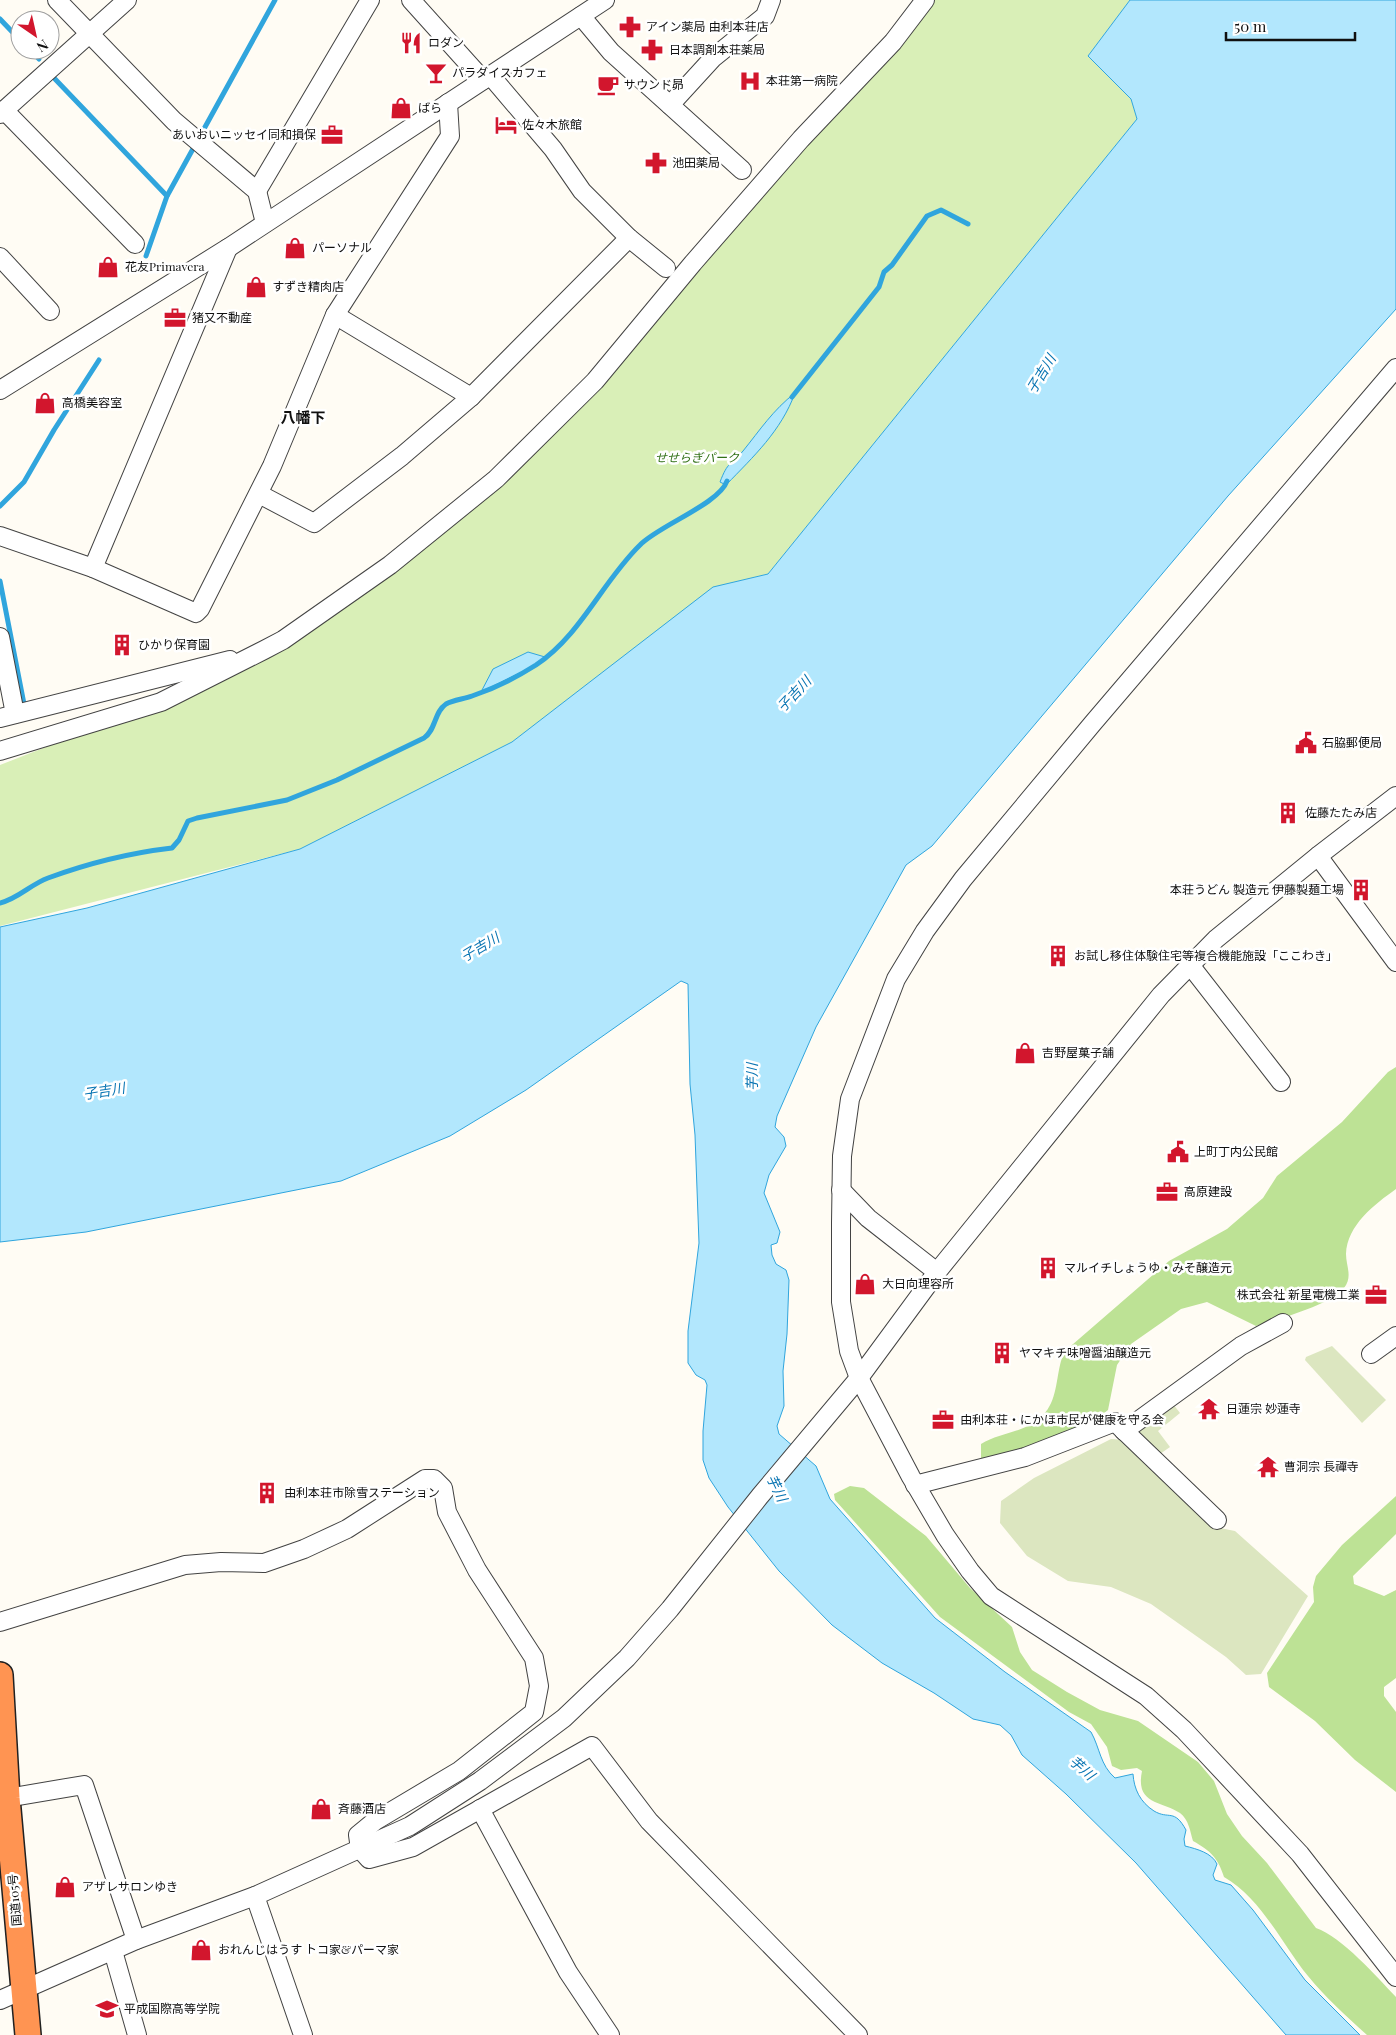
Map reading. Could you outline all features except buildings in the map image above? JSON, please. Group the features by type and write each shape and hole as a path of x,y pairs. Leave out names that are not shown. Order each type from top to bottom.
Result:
{"highway":[{"name":"国道105号","path":"0,1675 1,1729 6,1798 22,1990 28,2035"}],"street":[{"path":"56,0 198,141 257,191 265,224"},
{"path":"127,0 2,112 135,244"},
{"path":"257,191 370,0"},
{"path":"411,0 553,149 582,191 629,238 666,268"},
{"path":"0,390 228,248 605,0"},
{"path":"670,105 713,58 766,16 771,0"},
{"path":"0,751 161,702 283,640 390,564 504,472 595,381 705,249 801,139 893,42 926,0"},
{"path":"581,16 611,52 742,170"},
{"path":"0,536 93,568 196,613 200,609 259,494 334,314 450,136 448,103"},
{"path":"259,494 314,523 402,456 471,397 629,238"},
{"path":"93,568 228,248"},
{"path":"0,257 50,311"},
{"path":"334,314 471,397"},
{"path":"1396,368 1093,723 962,880 925,931 896,979 850,1099 842,1156 841,1190 842,1302 849,1351 859,1378 915,1485 945,1535 991,1596 1146,1696 1184,1730 1300,1854 1396,1977"},
{"path":"0,637 8,716 264,650"},
{"path":"0,2000 136,1940 254,1896 410,1826 480,1782 576,1708 627,1658 670,1610 842,1396 859,1378 937,1272 1161,994 1216,940 1318,856 1396,796"},
{"path":"1318,856 1396,962"},
{"path":"1190,966 1281,1082"},
{"path":"841,1190 868,1218 937,1272"},
{"path":"1124,1431 1242,1346 1283,1323"},
{"path":"1371,1354 1396,1336"},
{"path":"915,1485 1025,1457 1115,1422 1217,1520"},
{"path":"0,1622 185,1565 221,1562 264,1562 304,1549 347,1529 426,1479 434,1479 443,1488 447,1512 478,1570 534,1658 539,1686 534,1712 459,1771 375,1822 358,1835 360,1849 369,1859 413,1847 592,1746 649,1820 858,2035"},
{"path":"6,1798 84,1785 136,1940"},
{"path":"480,1809 568,1972 610,2035"},
{"path":"254,1896 303,2035"},
{"path":"113,1951 137,2035"}],"green space":[{"name":"せせらぎパーク","path":"933,0 1130,0 1088,56 1131,99 1137,119 768,574 713,588 512,742 300,849 0,926 0,765 161,702 264,650 496,479"},
{"path":"1396,1067 1396,1189 1379,1201 1364,1216 1351,1234 1346,1254 1348,1280 1344,1288 1316,1306 1256,1326 1207,1302 1181,1309 1131,1344 1117,1365 1108,1410 1086,1427 990,1459 981,1458 981,1444 1029,1425 1048,1409 1054,1397 1061,1361 1072,1345 1169,1261 1227,1229 1263,1198 1277,1176 1342,1122 1388,1072"},
{"path":"1332,1346 1386,1400 1362,1423 1305,1360 1306,1357"},
{"path":"1173,1404 1180,1413 1158,1431 1170,1447 1160,1454 1136,1433"},
{"path":"1111,1439 1127,1440 1220,1528 1235,1531 1308,1596 1261,1674 1246,1675 1226,1657 1151,1604 1111,1587 1068,1581 1027,1556 1000,1523 1001,1501 1034,1478"},
{"path":"850,1486 864,1488 926,1536 970,1588 1012,1627 1020,1652 1032,1670 1100,1710 1138,1721 1198,1762 1214,1781 1227,1814 1242,1836 1267,1863 1316,1928 1348,1949 1396,1997 1396,2035 1367,2035 1329,1999 1298,1963 1260,1909 1237,1886 1224,1877 1213,1856 1205,1848 1193,1841 1189,1826 1183,1816 1146,1796 1142,1790 1142,1771 1137,1768 1121,1770 1112,1766 1107,1747 1091,1724 1069,1712 940,1617 835,1500 834,1494"},
{"path":"1396,1496 1396,1534 1353,1576 1354,1584 1384,1596 1396,1590 1396,1678 1384,1687 1384,1696 1396,1712 1396,1792 1355,1760 1315,1721 1269,1687 1267,1673 1314,1602 1313,1587 1316,1576 1342,1545"}],"water":[{"path":"1130,0 1396,0 1396,309 1228,496 932,846 906,865 816,1027 777,1116 775,1127 784,1137 786,1146 769,1175 764,1193 780,1232 777,1243 771,1245 772,1255 776,1264 786,1270 789,1280 787,1334 783,1371 784,1406 777,1426 779,1434 816,1466 830,1499 935,1618 1005,1672 1091,1732 1103,1762 1110,1773 1115,1778 1133,1774 1136,1790 1145,1804 1154,1811 1175,1817 1182,1823 1186,1830 1185,1846 1204,1852 1215,1860 1217,1864 1213,1875 1215,1880 1231,1885 1253,1910 1305,1980 1360,2035 1286,2035 1136,1863 1066,1794 1022,1755 1011,1735 1000,1725 973,1719 934,1693 882,1663 832,1625 779,1571 728,1507 709,1478 703,1460 703,1431 707,1385 705,1380 696,1375 688,1363 688,1331 699,1243 695,1135 690,1084 688,984 681,981 526,1090 450,1136 341,1181 86,1232 0,1242 0,927 87,908 300,849 512,742 713,587 768,574 1137,119 1131,99 1088,56"},
{"path":"795,393 782,419 766,442 726,485 720,482 727,467 743,451 773,413"},
{"path":"528,652 545,657 536,665 481,692 493,669"}],"waterway":[{"path":"146,256 167,196 275,0"},
{"path":"0,19 10,30"},
{"path":"55,79 167,196"},
{"path":"792,397 879,287 884,272 892,265 927,216 941,210 968,224"},
{"path":"0,506 24,482 54,430 99,360"},
{"path":"0,903 13,898 42,881 63,873 109,859 172,848 179,840 188,821 287,800 337,780 424,738 428,735 439,712 446,704 480,693 505,682 536,665 552,653 579,624 614,575 640,545 660,530 713,498 722,490 727,481"},
{"path":"0,581 24,704"}],"place":[{"name":"アイン薬局 由利本荘店","path":"630,27"},
{"name":"ロダン","path":"411,43"},
{"name":"日本調剤本荘薬局","path":"652,50"},
{"name":"パラダイスカフェ","path":"436,73"},
{"name":"本荘第一病院","path":"750,81"},
{"name":"サウンド昴","path":"608,85"},
{"name":"ばら","path":"401,108"},
{"name":"佐々木旅館","path":"506,125"},
{"name":"あいおいニッセイ同和損保","path":"332,135"},
{"name":"池田薬局","path":"656,163"},
{"name":"パーソナル","path":"295,248"},
{"name":"花友Primavera","path":"108,267"},
{"name":"すずき精肉店","path":"256,287"},
{"name":"猪又不動産","path":"175,318"},
{"name":"高橋美容室","path":"45,403"},
{"name":"ひかり保育園","path":"122,645"},
{"name":"石脇郵便局","path":"1306,743"},
{"name":"佐藤たたみ店","path":"1288,813"},
{"name":"本荘うどん 製造元 伊藤製麺工場","path":"1361,890"},
{"name":"お試し移住体験住宅等複合機能施設「ここわき」","path":"1058,956"},
{"name":"吉野屋菓子舗","path":"1025,1053"},
{"name":"上町丁内公民館","path":"1178,1152"},
{"name":"高原建設","path":"1167,1192"},
{"name":"マルイチしょうゆ・みそ醸造元","path":"1048,1268"},
{"name":"大日向理容所","path":"865,1284"},
{"name":"株式会社 新星電機工業","path":"1376,1295"},
{"name":"ヤマキチ味噌醤油醸造元","path":"1002,1353"},
{"name":"日蓮宗 妙蓮寺","path":"1209,1409"},
{"name":"由利本荘・にかほ市民が健康を守る会","path":"943,1420"},
{"name":"曹洞宗 長禪寺","path":"1268,1467"},
{"name":"由利本荘市除雪ステーション","path":"267,1493"},
{"name":"斉藤酒店","path":"321,1809"},
{"name":"アザレサロンゆき","path":"65,1887"},
{"name":"おれんじはうす トコ家&パーマ家","path":"201,1950"},
{"name":"平成国際高等学院","path":"107,2009"}],"district":[{"name":"八幡下","path":"303,418"}],"water label":[{"name":"子吉川","path":"1041,374"},
{"name":"子吉川","path":"794,694"},
{"name":"子吉川","path":"480,947"},
{"name":"芋川","path":"752,1077"},
{"name":"子吉川","path":"104,1091"},
{"name":"芋川","path":"777,1488"},
{"name":"芋川","path":"1082,1768"}]}
